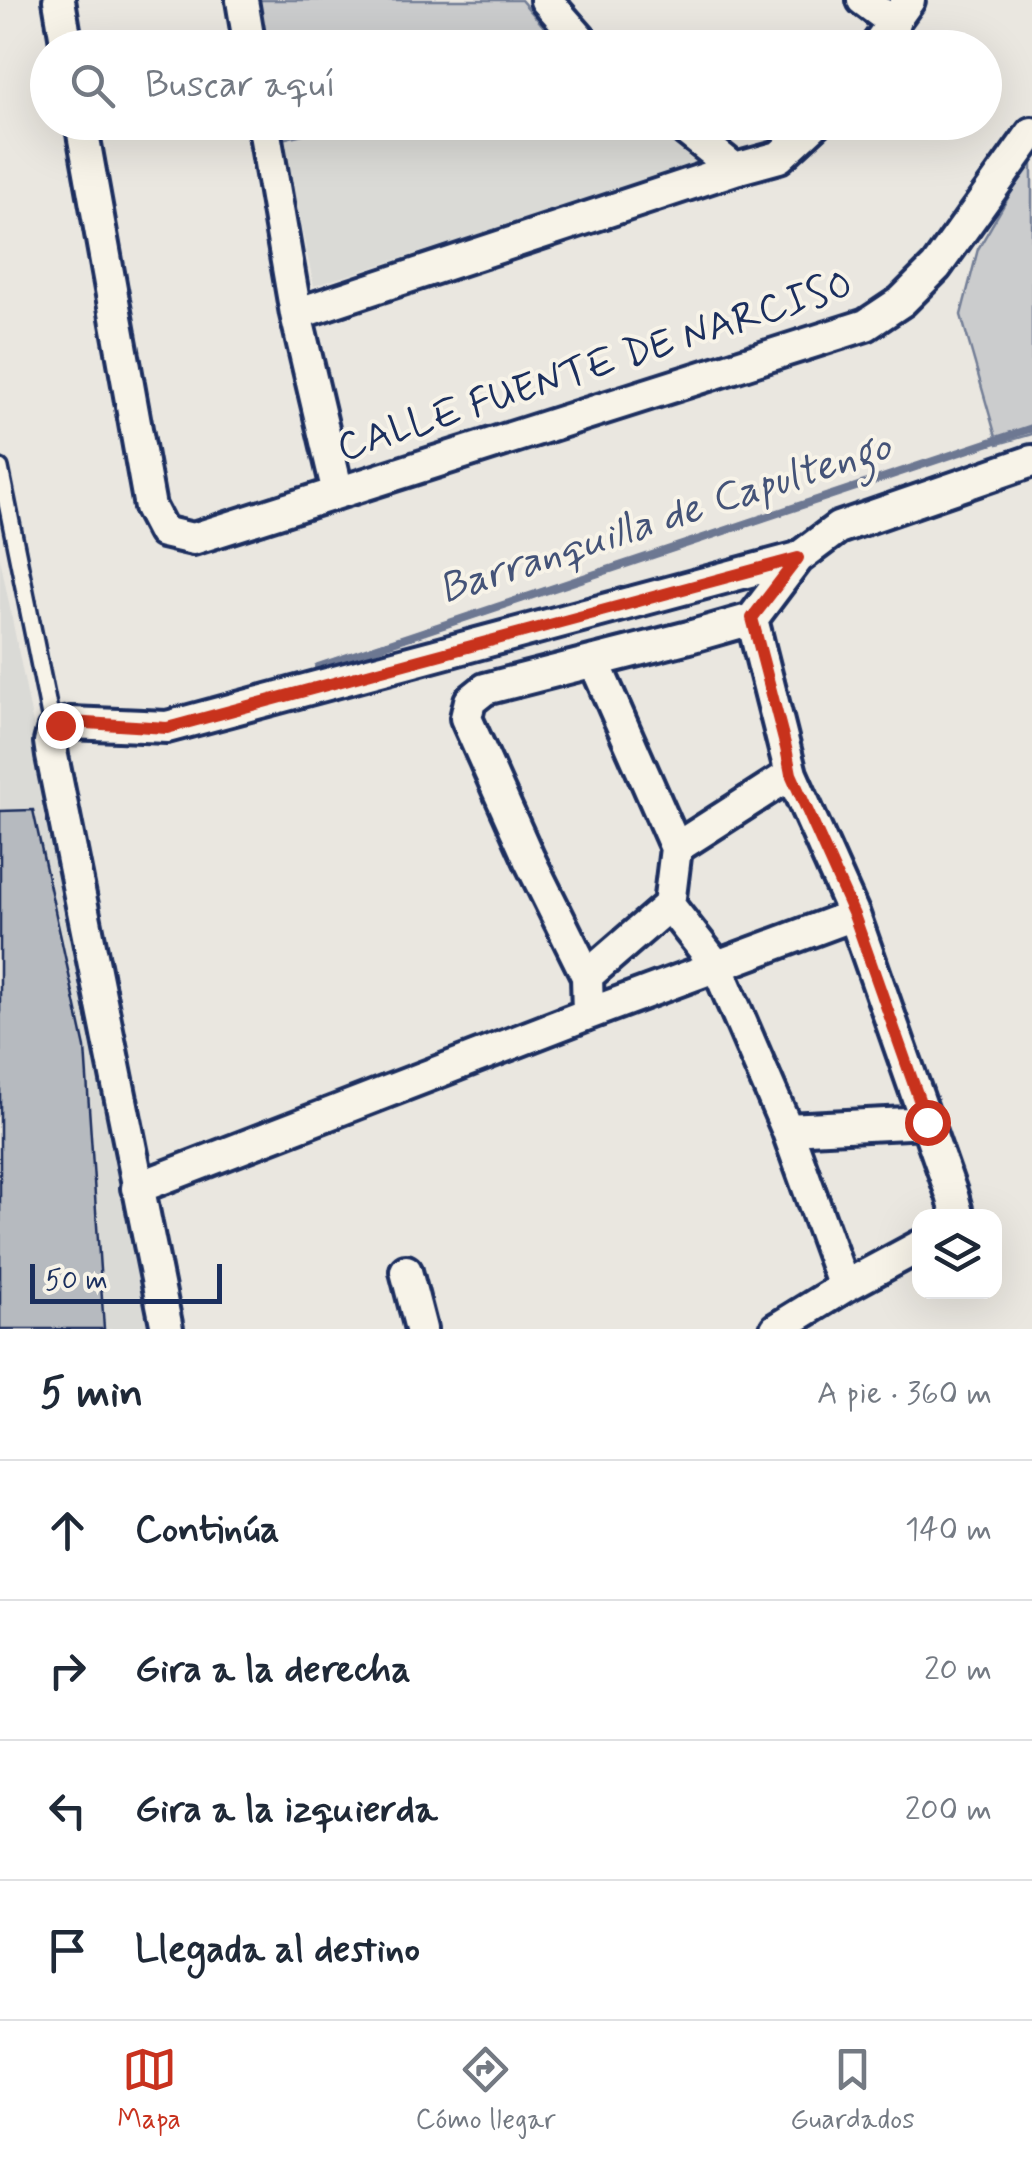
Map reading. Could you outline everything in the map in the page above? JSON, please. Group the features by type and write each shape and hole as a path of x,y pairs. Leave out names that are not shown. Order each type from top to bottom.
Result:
{"street":[{"path":"59,0 64,30"},
{"path":"242,0 247,30"},
{"path":"546,0 572,30"},
{"path":"863,0 902,11"},
{"name":"CALLE FUENTE DE NARCISO","path":"84,140 150,506 164,532 193,539 866,324 902,300 936,268 1032,133"},
{"path":"266,140 296,314 338,493"},
{"path":"699,140 735,169"},
{"path":"296,314 779,157 798,140"},
{"path":"588,1014 586,976 466,718 470,700 485,689 752,618 798,558 838,528 1032,461"},
{"path":"167,1329 52,756 53,731 70,722 167,728 798,558"},
{"path":"752,618 791,774 854,915 957,1209"},
{"path":"586,976 669,906 676,848 594,661"},
{"path":"676,848 791,774"},
{"path":"669,906 717,966 787,1129 844,1287"},
{"path":"137,1188 854,915"},
{"path":"787,1129 927,1122"},
{"path":"776,1329 912,1250"},
{"path":"406,1271 422,1329"}],"lane":[{"path":"0,468 53,731"}],"shaded area":[{"path":"257,0 521,0 547,30 262,30"},
{"path":"282,140 673,140 703,163 314,286"},
{"path":"1032,157 1032,434 998,444 961,315 978,249"},
{"path":"0,558 153,1329 0,1329"}],"building":[{"path":"33,810 85,1048 104,1329 0,1329 0,811"}],"waterway":[{"name":"Barranquilla de Capultengo","path":"318,667 1032,428"}],"route":[{"path":"60,725 70,722 167,728 798,558 752,618 791,774 854,915 927,1122"}]}
